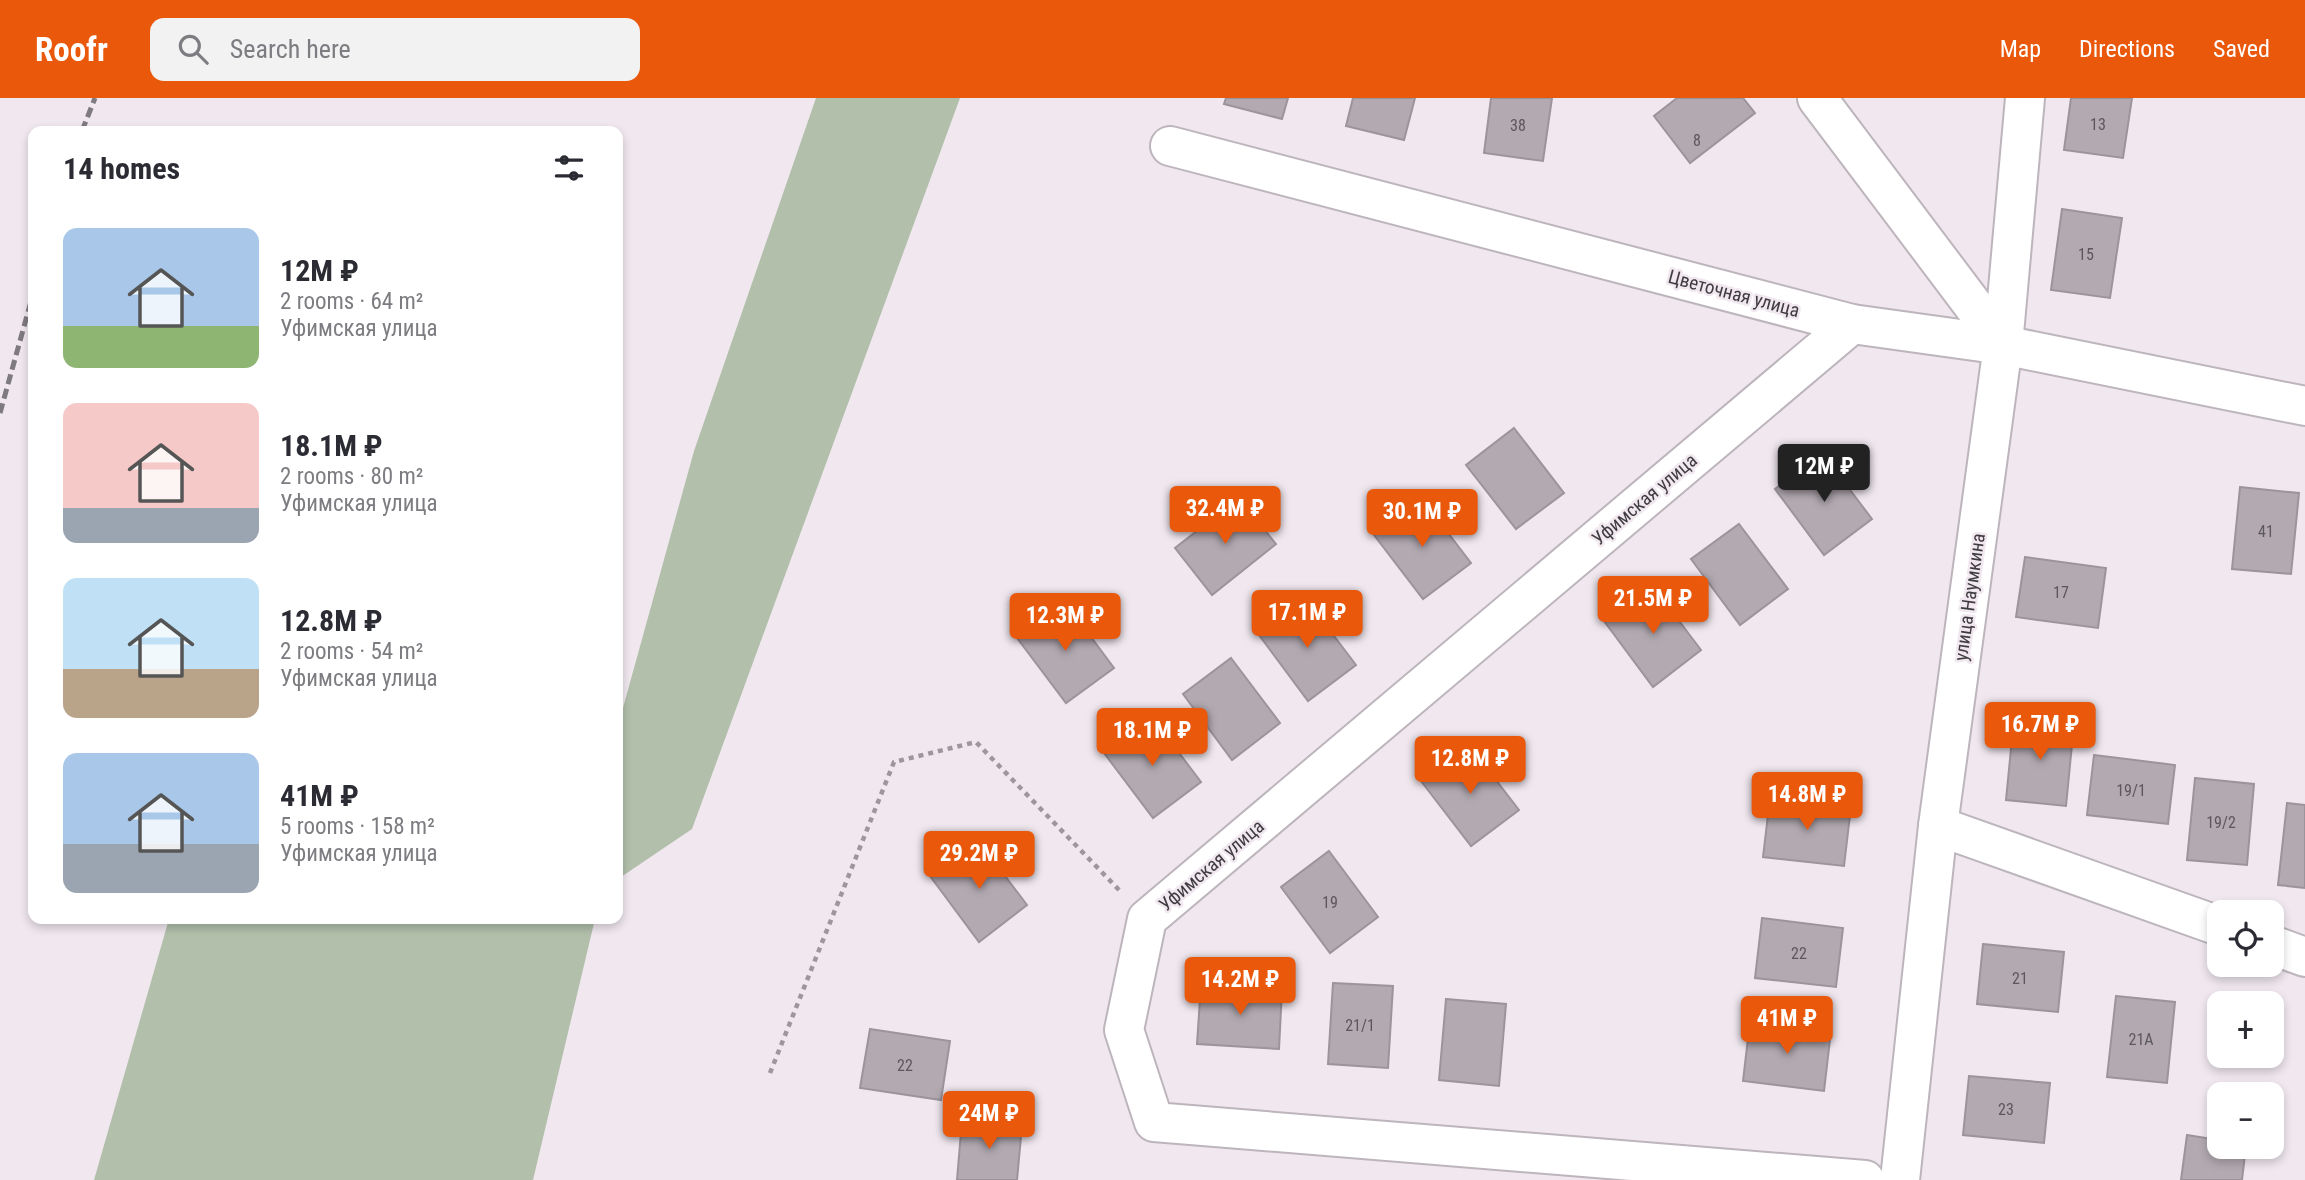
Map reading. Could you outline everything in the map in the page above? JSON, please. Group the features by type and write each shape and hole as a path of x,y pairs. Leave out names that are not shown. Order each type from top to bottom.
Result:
{"street":[{"path":"1817,98 2003,345"},
{"name":"улица Наумкина","path":"1900,1180 1938,826 2003,345 2025,98"},
{"name":"Цветочная улица","path":"1170,146 1852,324 2003,345 2305,406"},
{"name":"Уфимская улица","path":"1852,324 1147,919 1125,1030 1154,1122 1865,1180"},
{"path":"1938,826 2207,922"},
{"path":"2284,949 2305,957"}],"path":[{"path":"770,1073 894,762 976,742 1147,919"}],"green space":[{"path":"816,98 960,98 692,829 623,876 623,708 694,451"},
{"path":"168,924 594,924 533,1180 94,1180"}],"building":[{"path":"1226,98 1288,98 1282,119 1224,104"},
{"path":"1353,98 1415,98 1404,140 1346,126"},
{"path":"1491,98 1552,98 1543,161 1484,153"},
{"path":"1677,98 1743,98 1755,113 1690,163 1654,116"},
{"path":"2071,98 2132,98 2123,158 2064,150"},
{"path":"2062,209 2122,218 2110,298 2051,290"},
{"path":"1514,428 1564,493 1516,529 1466,465"},
{"path":"1823,454 1872,519 1824,555 1775,489"},
{"path":"2240,487 2299,493 2291,574 2232,569"},
{"path":"1239,498 1276,544 1212,595 1175,548"},
{"path":"1422,499 1471,563 1423,599 1374,535"},
{"path":"1739,524 1788,589 1740,625 1691,559"},
{"path":"2025,557 2106,568 2098,628 2016,617"},
{"path":"1652,585 1701,650 1653,687 1604,621"},
{"path":"1306,599 1356,665 1308,701 1259,635"},
{"path":"1065,602 1114,668 1066,703 1017,638"},
{"path":"1231,658 1280,723 1232,760 1183,694"},
{"path":"1152,717 1201,782 1153,818 1104,753"},
{"path":"2014,718 2074,724 2066,806 2006,800"},
{"path":"1469,745 1519,810 1471,846 1421,781"},
{"path":"2094,755 2175,765 2168,824 2087,815"},
{"path":"2195,778 2254,784 2247,865 2187,860"},
{"path":"1770,798 1851,807 1844,866 1763,857"},
{"path":"2287,803 2305,805 2305,888 2278,885"},
{"path":"978,840 1027,905 979,942 930,876"},
{"path":"1329,851 1378,917 1330,953 1281,887"},
{"path":"1762,918 1843,928 1836,987 1755,978"},
{"path":"1983,944 2064,952 2058,1012 1977,1004"},
{"path":"1333,983 1393,986 1388,1068 1328,1064"},
{"path":"1201,984 1282,990 1279,1049 1197,1044"},
{"path":"2116,996 2175,1002 2167,1083 2107,1077"},
{"path":"1446,999 1506,1004 1499,1086 1439,1080"},
{"path":"1750,1021 1831,1031 1824,1091 1743,1081"},
{"path":"870,1029 950,1041 941,1100 860,1088"},
{"path":"1969,1076 2050,1083 2044,1143 1963,1135"},
{"path":"962,1120 1022,1126 1017,1180 957,1180"},
{"path":"2187,1135 2207,1138 2207,1159 2244,1159 2242,1180 2181,1180"}],"railway":[{"path":"84,126 95,98"},
{"path":"0,413 28,312"}]}
